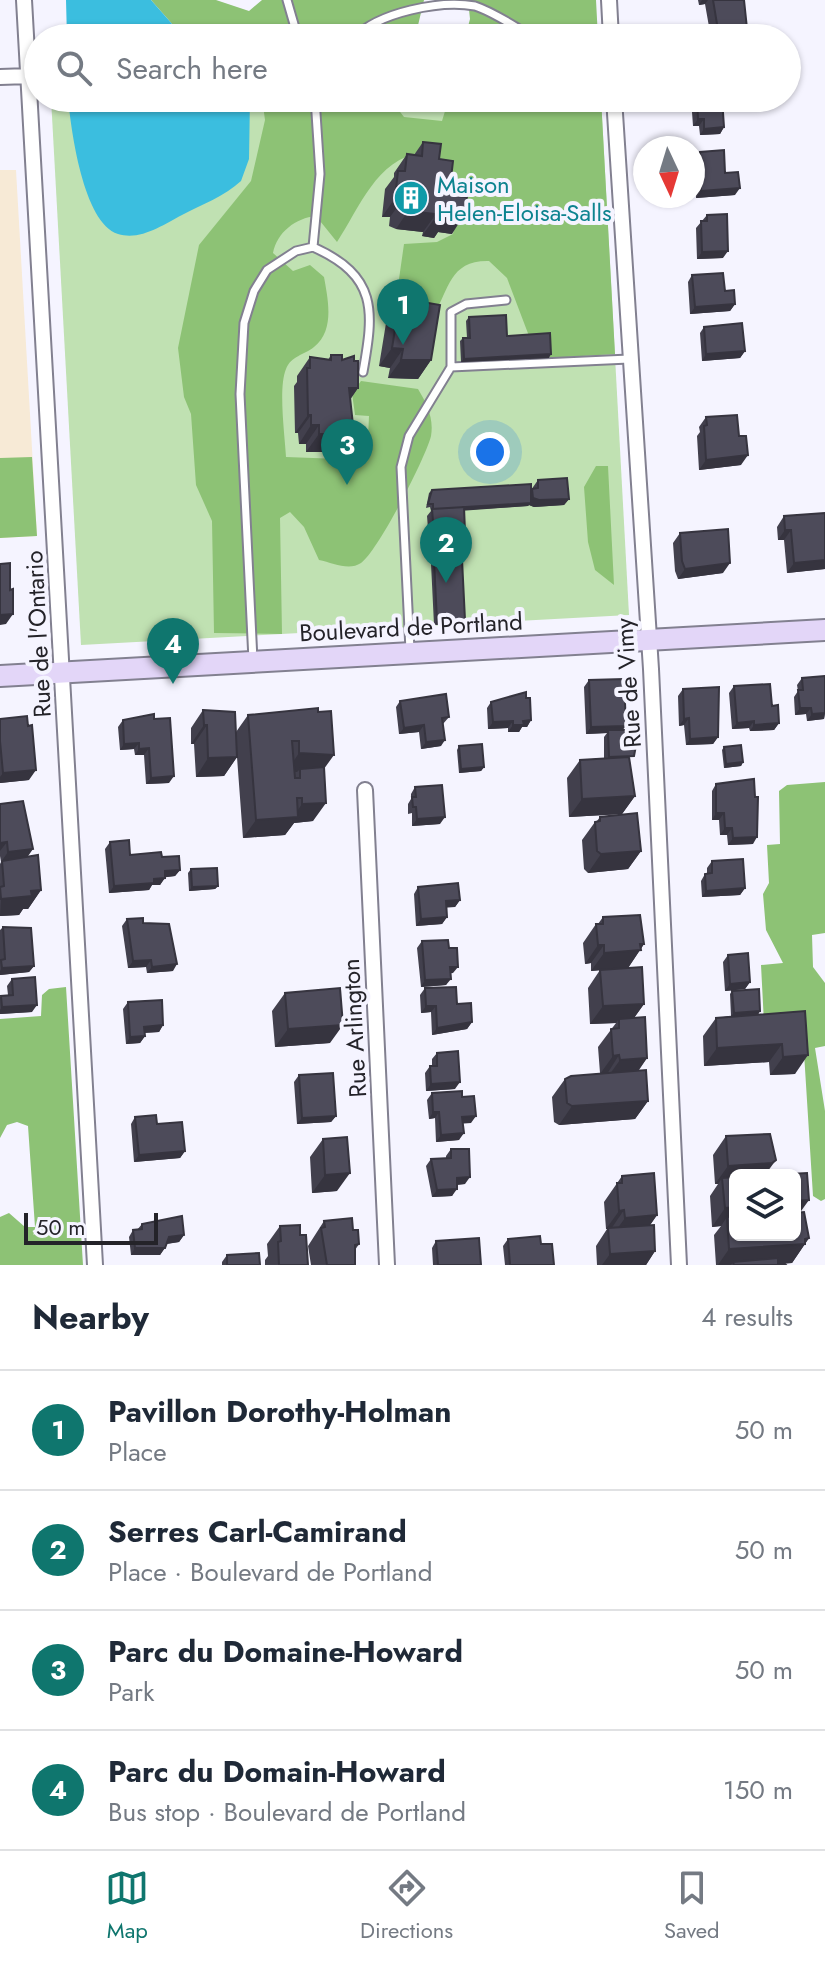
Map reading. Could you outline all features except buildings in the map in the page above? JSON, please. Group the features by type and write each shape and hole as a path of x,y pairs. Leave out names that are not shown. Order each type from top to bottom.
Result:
{"main road":[{"name":"Boulevard de Portland","path":"0,676 825,630"}],"street":[{"name":"Rue de l'Ontario","path":"24,0 26,24"},
{"path":"609,0 610,24"},
{"path":"0,77 24,76"},
{"name":"Rue de l'Ontario","path":"31,112 95,1265"},
{"name":"Rue de Vimy","path":"615,112 648,640 679,1265"},
{"name":"Rue Arlington","path":"365,790 387,1265"}],"lane":[{"path":"287,0 295,24"},
{"path":"375,24 423,4 459,2 476,6 509,24"},
{"path":"313,247 320,174 316,112"},
{"path":"253,662 240,394 244,323 254,291 267,270 296,251 313,247 333,256 353,274 370,305 372,318 363,372"},
{"path":"410,653 402,458 409,436 451,367 451,312 466,304 506,300"},
{"path":"451,367 629,359"}],"shaded area":[{"path":"0,170 16,170 37,536 0,538"}],"green space":[{"path":"151,0 216,0 249,11 262,0 424,0 418,24 172,24"},
{"path":"468,0 596,0 597,24 469,24"},
{"path":"52,112 602,112 629,615 81,645"},
{"path":"264,112 400,112 404,117 442,121 445,112 602,112 615,354 550,358 549,336 529,336 507,278 489,261 466,265 458,271 434,315 403,316 407,296 397,293 404,244 437,242 453,234 456,219 422,152 406,157 381,175 337,242 316,216 295,223 283,233 273,253 293,271 310,265 324,277 328,314 321,340 291,361 286,369 282,400 286,457 367,460 369,416 355,415 352,393 361,381 418,389 429,411 431,436 400,503 361,563 346,566 319,560 304,527 290,512 280,518 282,634 214,633 212,521 196,485 191,414 184,397 178,348 199,245 251,181 265,120"},
{"path":"32,457 37,536 0,538 0,458"},
{"path":"596,466 608,466 614,585 595,570 588,542 584,487"},
{"path":"825,782 825,933 812,935 813,967 825,983 825,1046 815,1048 825,1111 825,1199 821,1201 813,1196 802,1021 764,1023 761,965 783,963 766,930 763,894 769,883 767,845 780,844 779,791 787,785"},
{"path":"66,987 83,1265 0,1265 0,1217 9,1213 25,1227 35,1227 28,1126 17,1122 7,1125 0,1138 0,1019 41,1016 42,995 49,989"}],"water":[{"path":"66,0 151,0 172,24 67,24"},
{"path":"70,112 250,112 249,159 241,181 220,196 151,231 126,236 106,226 96,212 81,174"}],"place":[{"name":"Maison Helen-Eloisa-Salls","path":"411,198"},
{"name":"Pavillon Dorothy-Holman","path":"403,345"},
{"name":"Parc du Domaine-Howard","path":"347,485"},
{"name":"Serres Carl-Camirand","path":"446,583"},
{"name":"Parc du Domain-Howard","path":"173,684"}]}
